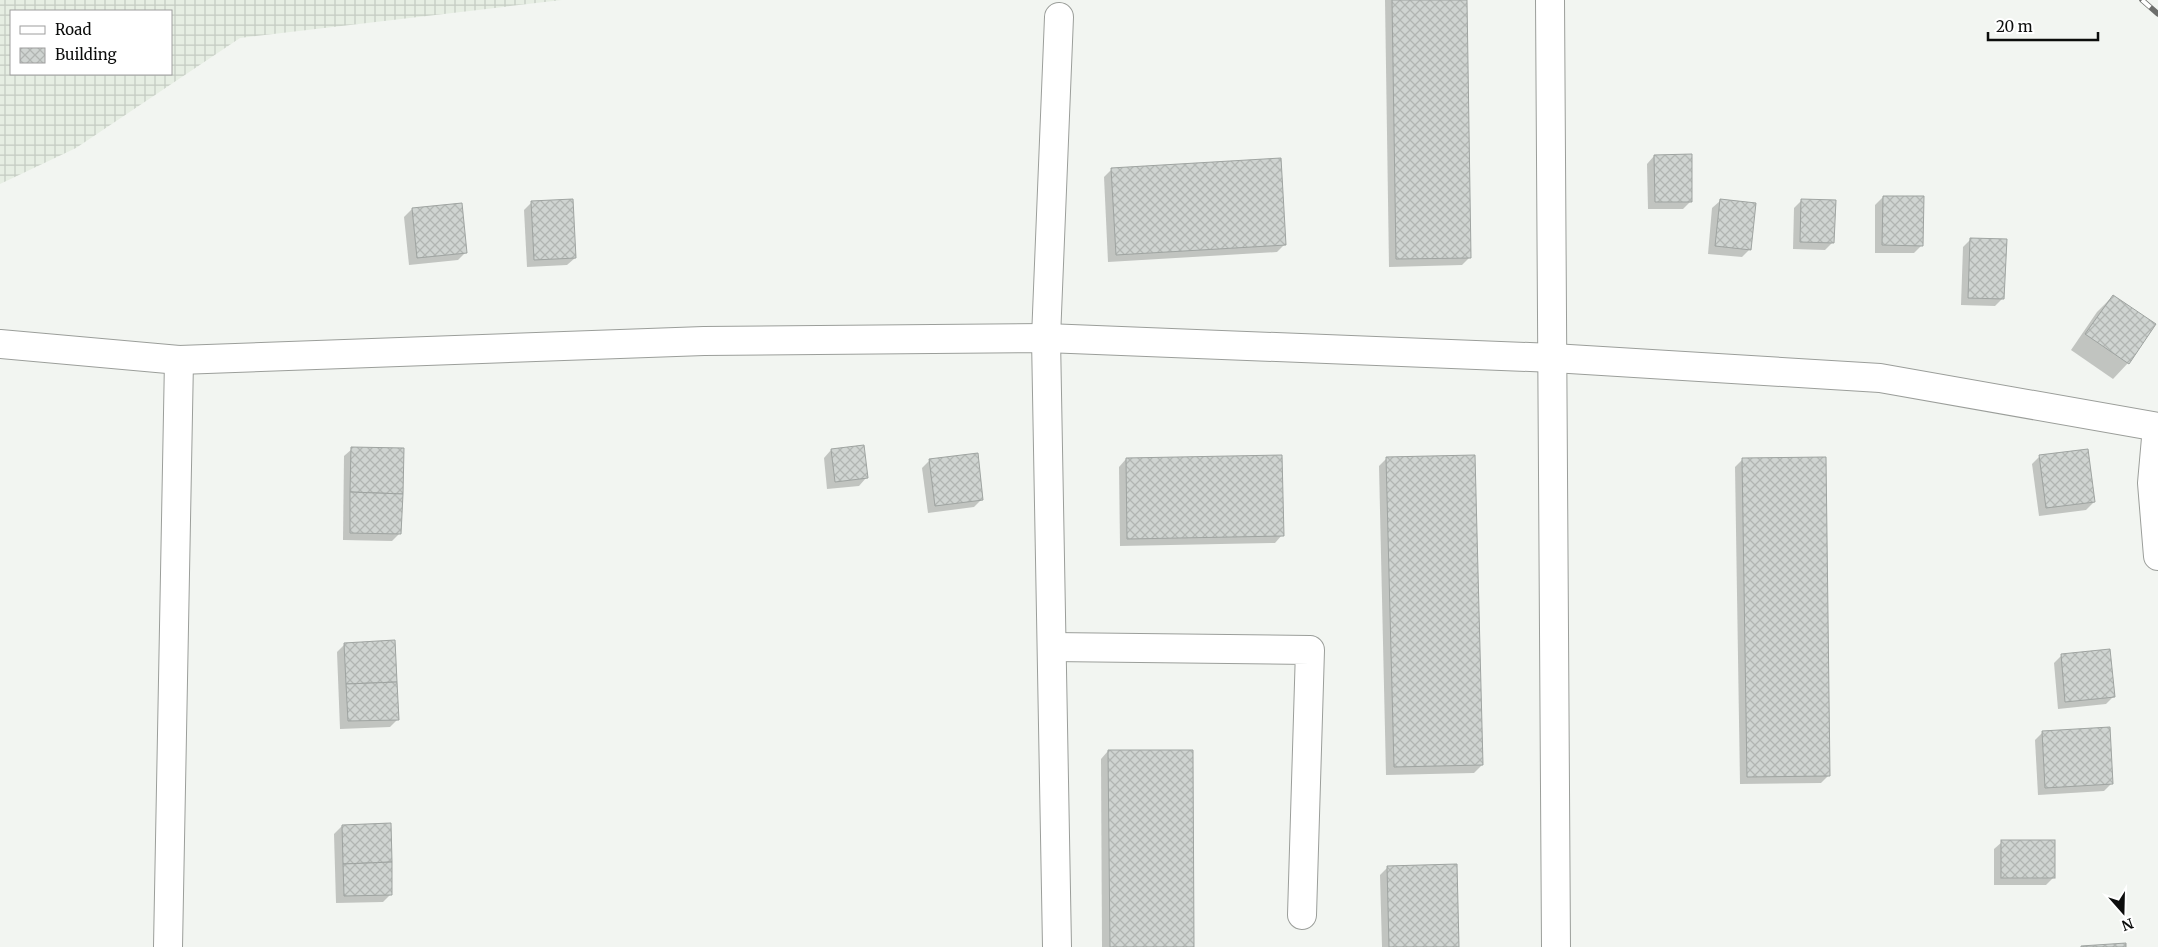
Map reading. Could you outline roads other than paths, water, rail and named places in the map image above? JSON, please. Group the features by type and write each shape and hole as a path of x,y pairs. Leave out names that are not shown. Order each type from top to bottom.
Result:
{"street":[{"path":"1550,0 1556,947"},
{"path":"1057,947 1046,338 1059,17"},
{"path":"0,344 179,360 704,340 1046,338 1552,358 1880,378 2158,427 2152,484 2158,556"},
{"path":"168,947 179,360"},
{"path":"1052,647 1310,650 1302,915"}],"railway":[{"path":"2142,0 2158,14"}]}
